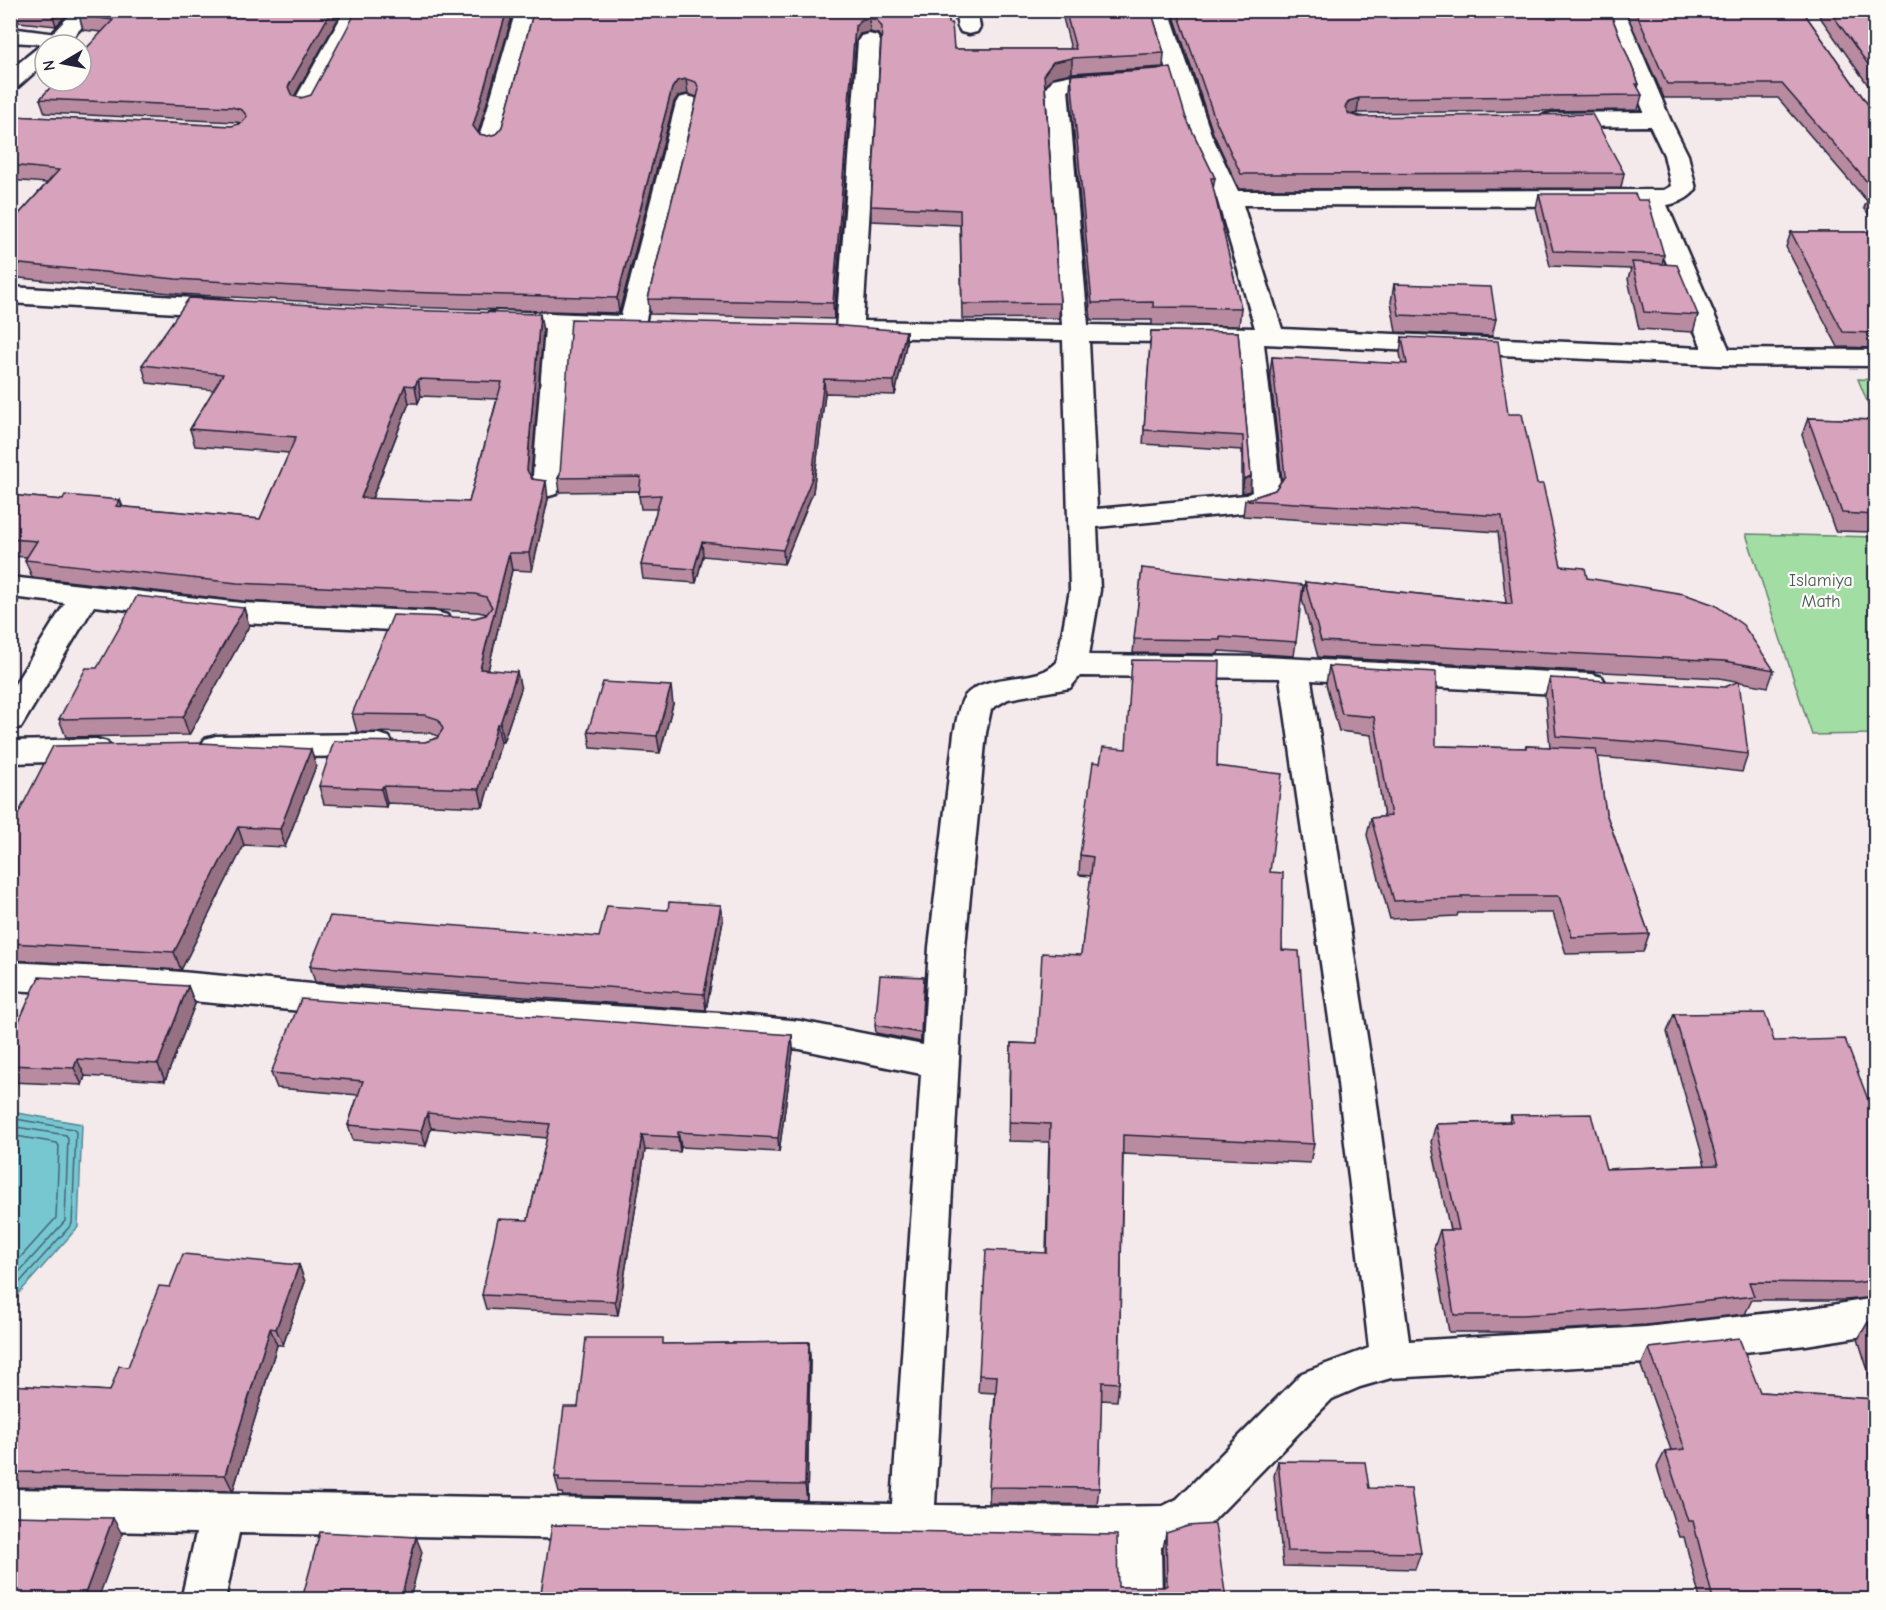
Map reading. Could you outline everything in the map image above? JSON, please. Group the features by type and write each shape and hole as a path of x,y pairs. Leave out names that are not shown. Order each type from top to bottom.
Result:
{"street":[{"path":"64,33 88,10"},
{"path":"304,103 356,10"},
{"path":"490,141 527,10"},
{"path":"1083,519 1251,503 1262,498 1267,492 1260,335 1228,198 1199,134 1177,75 1158,10"},
{"path":"1228,198 1652,200 1670,197 1684,189 1676,155 1658,119 1613,10"},
{"path":"10,35 33,41"},
{"path":"869,41 837,329 1260,335 1719,357 1875,358"},
{"path":"10,82 33,62"},
{"path":"912,1525 947,947 970,733 977,703 1000,690 1059,680 1072,665 1085,590 1076,334 1057,88 1061,84 1072,82 1177,75"},
{"path":"470,319 644,324 687,103"},
{"path":"1531,120 1658,119"},
{"path":"1652,200 1719,357"},
{"path":"10,296 253,310"},
{"path":"546,488 559,321"},
{"path":"10,587 253,614 467,623"},
{"path":"10,719 84,597"},
{"path":"1072,665 1294,669 1615,686"},
{"path":"1294,669 1355,1075 1391,1360"},
{"path":"189,748 407,746"},
{"path":"10,752 130,749"},
{"path":"10,976 159,984 399,1006 720,1027 800,1035 941,1063"},
{"path":"10,1509 912,1525 1166,1526 1192,1513 1317,1386 1354,1371 1391,1360 1646,1345 1806,1327 1875,1316"},
{"path":"203,1599 222,1513"},
{"path":"1139,1527 1140,1599"}],"green space":[{"path":"1858,379 1875,380 1875,421"},
{"name":"Islamiya Math","path":"1746,534 1875,537 1875,734 1812,735"}],"water":[{"path":"11,1112 82,1124 78,1227 11,1302"}],"building":[{"path":"83,10 332,10 288,87 292,96 301,98 311,95 357,10 507,10 473,126 479,134 488,136 496,134 502,127 534,10 948,10 949,23 952,23 954,49 1076,49 1065,10 1151,10 1164,53 1072,58 1053,62 1044,74 1060,303 962,304 960,210 871,206 882,27 877,20 869,18 860,20 855,27 833,303 648,299 699,89 696,82 686,79 677,81 672,88 617,298 399,292 176,279 10,263 10,224 59,170 10,165 10,116 232,126 242,123 247,116 242,110 232,107 40,99 45,93 93,93 93,41 113,20 79,15"},
{"path":"1177,10 1383,10 1386,16 1395,18 1404,15 1406,10 1609,10 1642,95 1359,98 1349,101 1345,107 1349,114 1359,117 1592,114 1624,173 1241,174 1215,119"},
{"path":"1635,10 1802,10 1871,109 1875,110 1875,191 1782,84 1667,84"},
{"path":"1829,10 1875,10 1875,74"},
{"path":"1171,68 1186,118 1215,178 1211,178 1241,308 1153,307 1153,302 1092,303 1071,75"},
{"path":"1869,193 1875,193 1875,201"},
{"path":"1539,194 1635,194 1638,200 1648,200 1664,255 1553,251"},
{"path":"1791,232 1875,232 1875,333 1843,332"},
{"path":"1632,262 1677,265 1698,315 1644,312"},
{"path":"1394,284 1491,287 1496,319 1399,315"},
{"path":"189,298 398,310 540,314 527,470 532,479 546,481 529,553 509,553 480,669 517,672 500,724 497,724 479,789 383,786 381,789 319,786 334,741 425,742 437,738 443,729 438,719 425,715 352,714 393,615 475,618 486,615 492,607 486,597 475,594 237,583 25,560 37,541 10,539 10,495 63,500 65,495 120,500 116,506 260,519 296,437 190,429 223,374 142,365","holes":["418,379 502,382 469,502 361,498 405,385 415,386"]},
{"path":"571,319 830,325 906,331 894,381 824,379 812,478 783,550 702,542 694,569 641,565 661,495 639,496 641,477 558,478"},
{"path":"1151,331 1238,332 1251,476 1244,479 1243,436 1144,430"},
{"path":"1402,337 1498,341 1508,414 1522,414 1537,484 1543,484 1561,566 1585,568 1587,578 1684,594 1715,605 1743,625 1774,670 1725,661 1321,641 1305,582 1512,604 1502,516 1245,500 1275,490 1285,476 1272,357 1407,364"},
{"path":"1808,418 1875,420 1875,515 1842,513"},
{"path":"1142,568 1303,585 1296,642 1220,637 1220,640 1134,639"},
{"path":"137,596 244,608 183,717 59,719 86,668 97,668"},
{"path":"1132,660 1220,661 1217,766 1282,774 1270,872 1283,873 1282,950 1299,951 1314,1144 1123,1135 1119,1383 1102,1382 1099,1488 989,1487 997,1376 979,1375 986,1250 1047,1253 1050,1124 1010,1122 1011,1043 1037,1044 1042,953 1081,955 1093,857 1080,855 1093,762 1100,763 1103,747 1126,749"},
{"path":"1329,666 1436,672 1436,746 1596,749 1606,813 1649,934 1572,937 1559,896 1461,896 1462,898 1394,901 1371,818 1391,816 1374,717 1342,714"},
{"path":"1550,678 1725,687 1739,681 1748,754 1665,744 1556,736"},
{"path":"603,682 671,686 657,736 588,731"},
{"path":"201,743 311,749 280,829 238,827 174,952 10,943 10,830 53,746"},
{"path":"669,902 721,905 704,994 310,966 330,916 599,937 607,906 668,910"},
{"path":"880,975 924,977 921,1033 875,1025"},
{"path":"39,977 188,986 158,1064 77,1059 74,1068 10,1065 10,1041"},
{"path":"301,999 792,1035 778,1138 678,1132 678,1137 642,1135 615,1301 482,1295 498,1219 528,1220 550,1124 427,1113 421,1131 348,1125 363,1081 271,1073"},
{"path":"1765,1013 1774,1041 1845,1039 1875,1118 1875,1280 1855,1283 1749,1282 1754,1296 1653,1307 1523,1315 1454,1315 1440,1230 1459,1230 1436,1124 1513,1122 1511,1115 1591,1114 1606,1169 1718,1165 1674,1014"},
{"path":"183,1254 299,1265 276,1329 270,1328 225,1475 10,1472 10,1385 110,1391 119,1366 128,1367 159,1286 170,1287"},
{"path":"1875,1320 1875,1344 1868,1322"},
{"path":"586,1338 663,1338 663,1344 809,1342 805,1485 559,1481 559,1477 555,1477 564,1407 578,1407"},
{"path":"1739,1338 1760,1392 1875,1399 1875,1595 1817,1592 1819,1599 1713,1599 1693,1521 1688,1521 1665,1451 1685,1449 1649,1348"},
{"path":"1278,1461 1365,1462 1369,1488 1411,1489 1421,1553 1287,1551"},
{"path":"10,1516 113,1518 83,1599 10,1599"},
{"path":"1215,1524 1226,1599 540,1599 552,1525 1117,1535 1118,1587 1164,1587 1167,1585 1166,1533 1188,1526"},
{"path":"320,1532 416,1537 401,1599 302,1599"}]}
